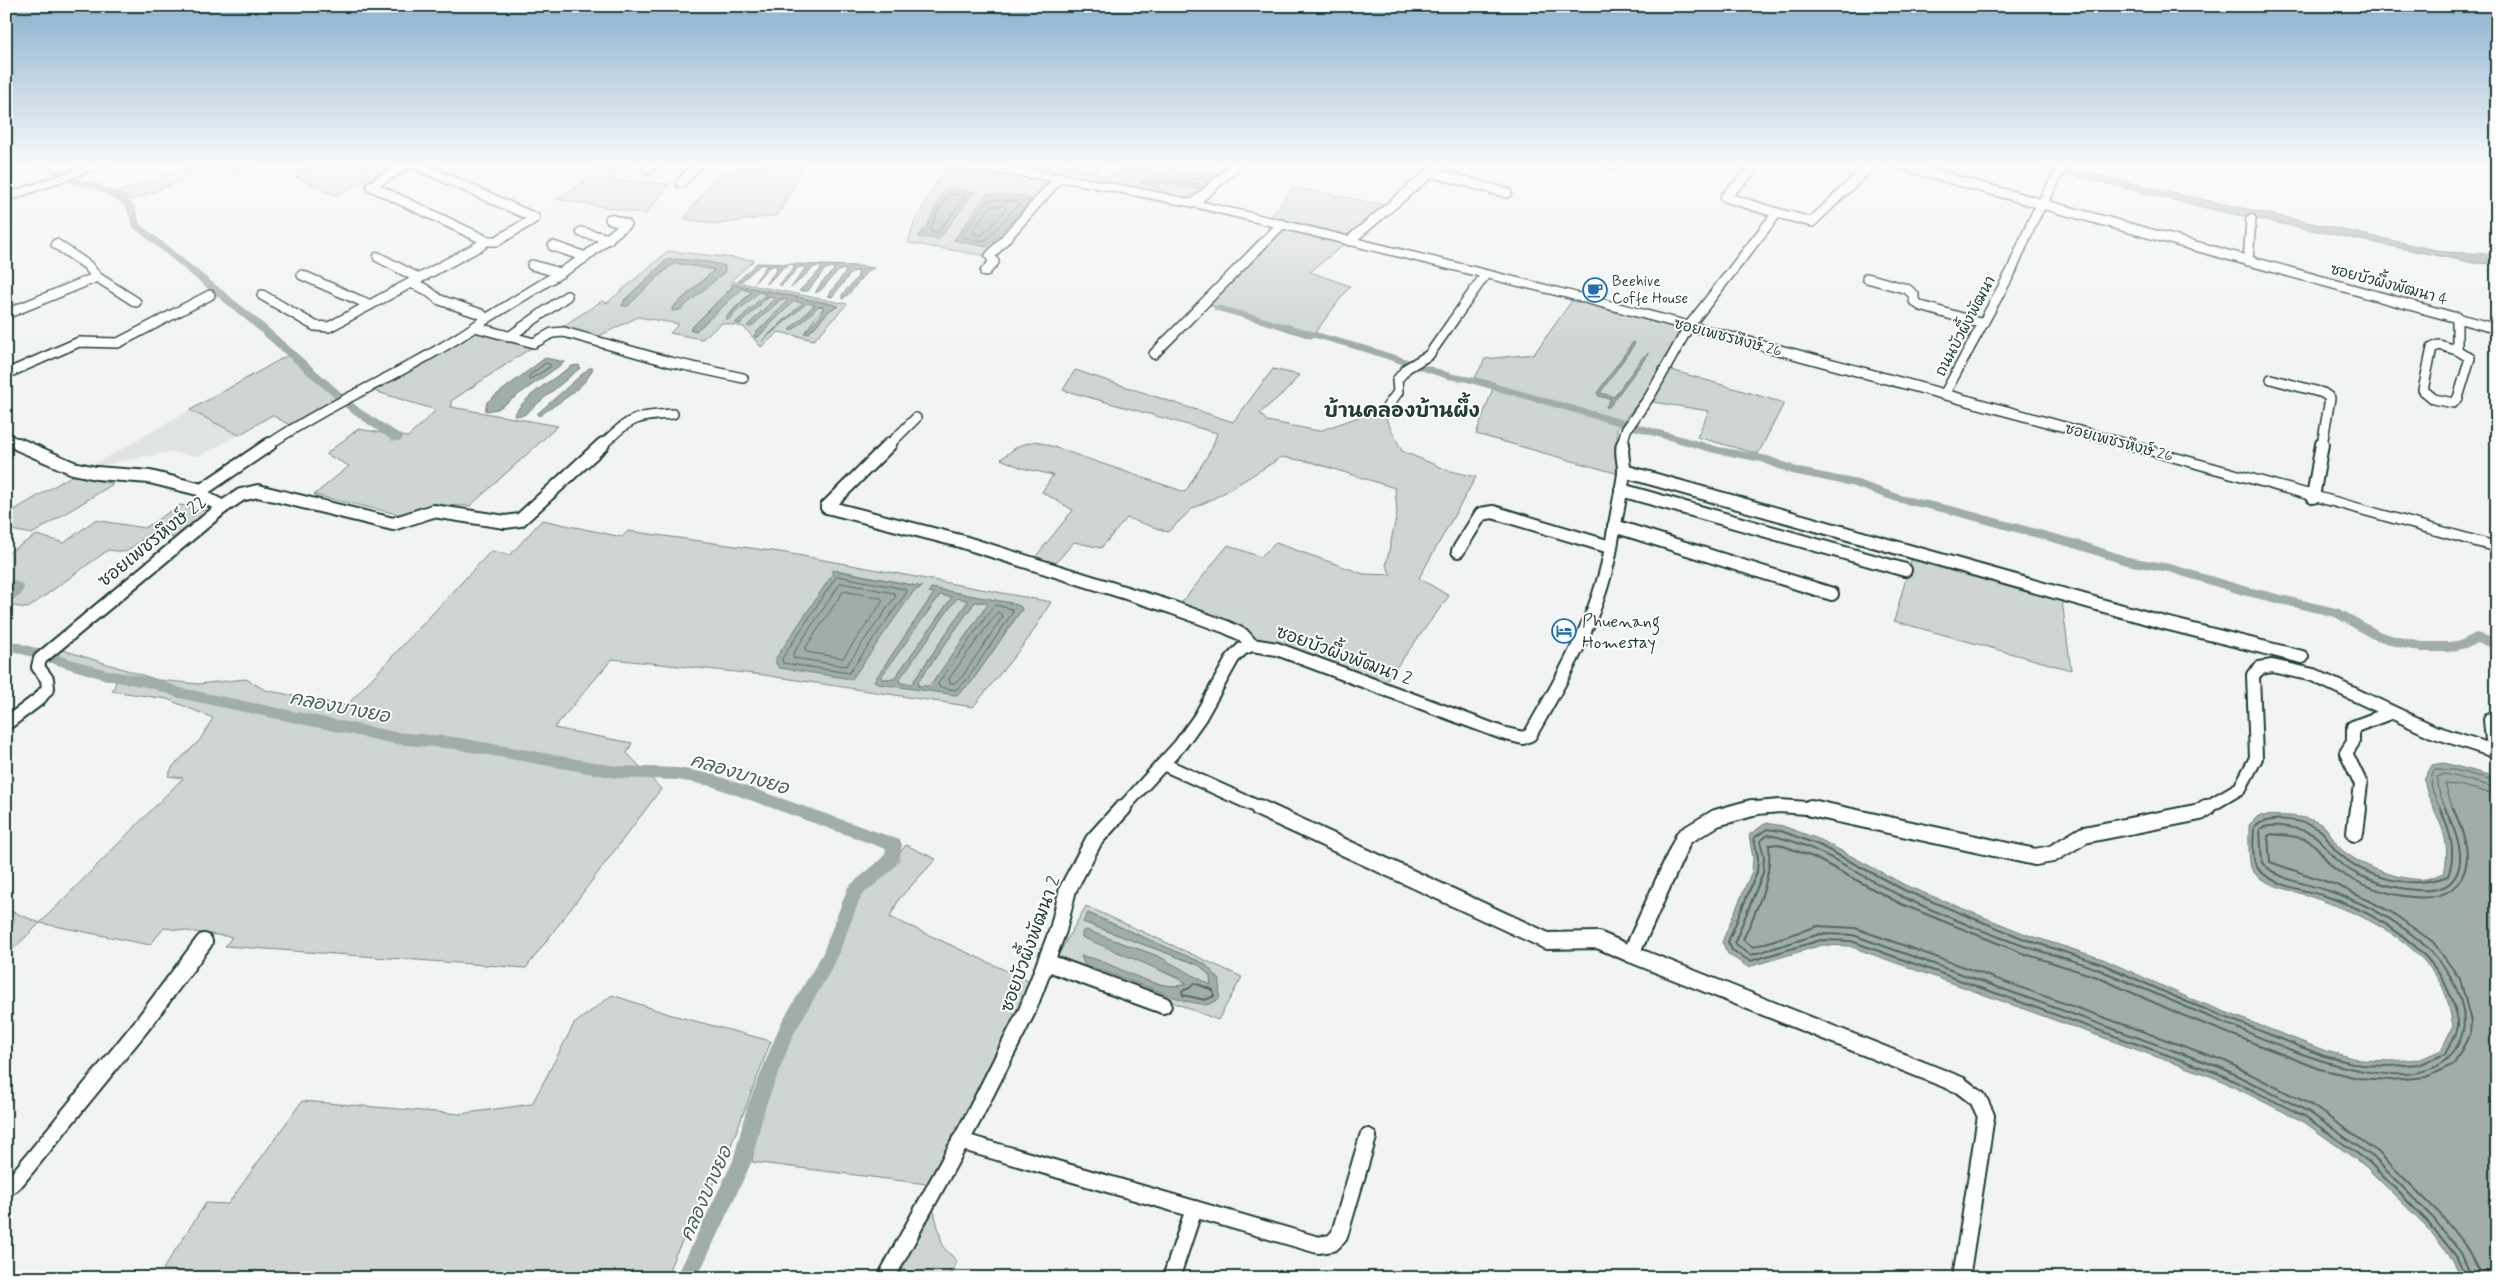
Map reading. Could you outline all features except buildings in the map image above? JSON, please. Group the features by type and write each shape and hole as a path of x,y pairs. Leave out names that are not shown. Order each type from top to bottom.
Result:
{"street":[{"path":"449,224 484,241 497,241 525,224"},
{"path":"202,490 297,425 357,394 475,327 486,318 586,257 609,240 626,224"},
{"path":"986,272 994,262 990,256 1018,224"},
{"path":"1154,354 1282,224"},
{"name":"ซอยเพชรหึงษ์ 26","path":"1282,224 1689,326 2497,547"},
{"path":"1349,241 1369,224"},
{"name":"ซอยบัวผึ้งพัฒนา 2","path":"886,1278 960,1142 1027,1011 1058,930 1068,889 1094,840 1180,745 1200,717 1233,658 1242,649 1252,645 1277,649 1502,733 1523,738 1530,735 1567,672 1596,603 1610,548 1621,490 1624,471 1621,451 1630,425 1650,396 1689,326 1768,224"},
{"name":"ถนนบัวผึ้งพัฒนา","path":"1944,395 2011,272 2033,224"},
{"name":"ซอยบัวผึ้งพัฒนา 4","path":"2112,224 2497,329"},
{"path":"2248,261 2251,224"},
{"path":"581,232 609,240"},
{"path":"262,296 320,328 329,327 484,241"},
{"path":"56,244 87,265 97,278 136,302"},
{"path":"553,246 586,257"},
{"path":"378,257 414,280 440,300 481,314 486,318"},
{"path":"532,265 560,273"},
{"path":"302,275 370,304"},
{"path":"1387,407 1398,392 1397,380 1416,363 1429,355 1485,275"},
{"path":"6,314 97,278"},
{"path":"1867,278 1907,289 1914,295 1914,301 1921,306 1983,324"},
{"path":"6,374 79,342 118,343 210,295"},
{"path":"509,336 567,296"},
{"path":"2457,350 2458,317"},
{"path":"475,327 534,343 552,333 564,332 670,362 743,378"},
{"path":"2439,345 2457,350 2470,358 2458,398 2453,403 2428,396 2422,390 2430,365 2432,348 2439,345"},
{"path":"2271,379 2323,393 2330,398 2313,497"},
{"path":"224,507 241,495 258,491 393,524 408,522 427,512 433,511 514,522 527,515 624,424 641,416 673,414"},
{"path":"916,418 826,508 960,541 1171,607 1235,631 1243,635 1252,645"},
{"name":"ซอยเพชรหึงษ์ 22","path":"6,438 73,468 96,473 150,477 202,490 206,498 224,507 40,659 38,667 47,679 48,688 39,699 6,724"},
{"path":"1624,471 2168,624 2302,657"},
{"path":"1621,490 1905,570"},
{"path":"1458,551 1481,514 1493,512 1610,548"},
{"path":"1614,526 1832,594"},
{"path":"1631,954 1684,837 1697,825 1761,807 1782,806 1822,811 2035,856 2052,854 2084,835 2200,812 2240,788 2256,758 2253,675 2260,668 2272,666 2313,675 2390,713 2432,731 2497,752"},
{"path":"2355,833 2361,784 2346,753 2353,742 2354,727 2390,713"},
{"path":"2497,722 2490,720 2492,740 2497,741"},
{"path":"1163,764 1547,941 1598,940 1960,1086 1978,1099 1986,1116 1961,1278"},
{"path":"6,1188 17,1179 142,1025 204,942"},
{"path":"1046,962 1163,1005"},
{"path":"960,1142 1318,1245 1332,1244 1339,1236 1368,1137"},
{"path":"1171,1278 1194,1209"}],"shaded area":[{"path":"914,224 928,224 918,236 934,224 985,224 954,240 987,247 1009,224 1015,224 988,256 908,243"},
{"path":"1297,224 1364,224 1350,236"},
{"path":"1285,227 1347,242 1310,272 1350,286 1311,338 1209,305"},
{"path":"668,251 754,260 731,281 847,304 814,340 779,332 761,347 744,327 722,323 702,339 670,333 679,324 638,317 597,337 563,326 602,301 607,303","holes":["667,260 725,266 672,308 715,269 675,263 623,306 624,300","735,284 829,303 839,306 830,310 809,333 804,333 824,307 819,306 790,330 815,304 807,303 764,339 803,303 794,301 758,337 755,337 755,334 789,300 781,299 751,326 748,325 776,298 769,296 740,324 736,323 766,294 759,292 729,319 725,318 752,291 742,288 696,331 690,329"]},
{"path":"1573,299 1683,328 1661,367 1784,403 1758,454 1697,437 1709,411 1640,400 1617,429 1619,474 1476,434 1495,383 1475,378 1485,359 1534,354","holes":["1635,343 1600,393 1614,397 1643,357 1648,354 1609,407 1606,407 1611,399 1599,396 1597,393"]},
{"path":"476,331 534,346 451,401 451,407 558,426 470,506 428,505 402,515 314,495 349,466 326,454 358,429 408,437 436,410 374,391"},
{"path":"290,354 296,354 344,398 291,426 272,415 239,435 190,410"},
{"path":"1273,369 1299,375 1289,388 1260,413 1267,421 1319,431 1370,413 1383,413 1402,451 1447,470 1476,477 1419,578 1449,596 1384,684 1264,642 1179,606 1228,545 1260,557 1276,543 1364,574 1391,575 1386,565 1397,513 1395,488 1311,462 1282,457 1222,494 1192,509 1168,532 1127,518 1101,548 1074,542 1053,566 1033,560 1073,510 1042,492 1053,475 1022,468 1001,459 1018,446 1036,441 1185,492 1212,448 1217,433 1063,390 1075,370 1233,422"},
{"path":"190,410 239,435 199,456 171,452 90,467"},
{"path":"73,475 113,484 32,534 6,529 6,515"},
{"path":"180,505 207,511 175,538 151,532 126,552 108,550 28,608 6,605 6,554 37,535 64,543 95,520 145,528"},
{"path":"542,520 622,537 628,531 786,553 1051,602 1029,638 973,707 764,675 612,659 554,728 632,743 627,753 661,789 526,968 225,946 232,937 164,928 150,945 40,923 183,778 168,776 173,766 200,740 213,718 167,699 112,691 117,680 46,659 63,650 158,680 198,684 246,679 265,690 346,706 491,551 510,555","holes":["837,570 922,587 914,590 854,674 777,658","931,588 1011,603 1022,609 970,684 956,695 875,681 934,593"]},
{"path":"1912,557 2062,601 2071,670 1894,621"},
{"path":"940,595 953,597 894,679 882,679 880,677"},
{"path":"960,598 968,601 914,681 911,684 900,683 898,680 956,599"},
{"path":"975,602 986,602 988,604 933,682 929,686 918,686 918,682"},
{"path":"906,845 936,859 899,899 890,917 1033,983 1011,1033 927,1184 752,1162 756,1130 798,1017 822,980 859,894 883,874"},
{"path":"1086,906 1242,977 1218,1020 1057,957","holes":["1088,913 1205,964 1220,981 1185,1001 1082,957 1097,960 1154,983 1172,986 1188,984 1082,932 1086,931 1158,956 1211,986 1210,976 1199,965 1083,922"]},
{"path":"6,909 40,923 6,956 6,938 11,934 14,919 6,916"},
{"path":"612,995 672,1015 771,1041 725,1161 675,1255 666,1278 225,1278 163,1269 206,1203 228,1204 302,1101 460,1114 532,1104 574,1024"},
{"path":"927,1184 943,1247 957,1261 950,1278 884,1278"}],"water":[{"path":"928,224 951,224 939,239 918,237"},
{"path":"966,224 1009,224 987,247 954,240"},
{"path":"2282,224 2315,224 2445,252 2489,254 2497,250 2497,264 2474,263"},
{"path":"667,260 709,262 725,266 725,272 680,310 672,311 672,308 715,270 675,263 668,267 628,306 622,306 624,301"},
{"path":"757,263 792,264 784,267 765,284 777,270 776,265 769,267 754,283 767,265 760,265 742,281 738,281"},
{"path":"792,264 874,268 869,270 847,296 842,299 842,295 857,278 859,271 852,272 832,297 828,296 846,271 843,269 839,271 823,288 815,293 822,282 834,270 833,267 825,269 808,291 799,291 821,269 820,266 814,267 791,288 806,267 799,267 782,285 779,285 795,267"},
{"path":"735,284 839,306 830,310 809,333 804,333 820,316 824,307 819,306 793,330 789,330 815,305 807,303 762,341 803,303 794,301 758,337 755,337 755,334 788,300 781,299 751,327 747,326 775,298 768,296 740,324 735,323 766,294 759,292 729,319 725,319 752,292 742,289 696,331 690,329 733,287 731,285"},
{"path":"1633,342 1635,343 1600,393 1614,397 1643,357 1649,353 1609,407 1606,407 1611,399 1599,396 1597,393"},
{"path":"545,358 565,362 498,409 485,411 487,402"},
{"path":"579,365 580,368 524,415 514,416 531,395 572,366"},
{"path":"589,368 593,368 584,383 562,401 539,416 537,414"},
{"path":"832,570 922,587 914,591 852,679 780,668 776,664 776,658 832,575"},
{"path":"931,588 1011,603 1020,606 1022,609 970,684 956,695 879,684 874,681 934,593 929,592","holes":["940,595 952,597 894,679 882,679 881,677","960,598 968,601 914,681 911,684 900,683 899,680 956,599","975,602 986,602 988,604 933,682 929,686 918,686 918,682"]},
{"path":"2444,763 2497,777 2497,1278 2462,1278 2452,1259 2427,1227 2365,1166 2304,1122 2218,1079 1849,946 1822,945 1748,967 1728,954 1722,942 1752,871 1753,858 1749,835 1766,823 1783,826 1821,840 1907,886 2028,935 2103,959 2189,998 2326,1051 2361,1060 2421,1059 2441,1050 2453,1026 2444,990 2430,968 2416,952 2380,926 2319,899 2273,885 2261,879 2252,870 2251,866 2249,825 2258,816 2293,816 2310,820 2325,827 2336,844 2358,861 2381,871 2405,878 2430,878 2444,873 2446,846 2441,825 2424,780 2432,765"},
{"path":"1088,913 1205,964 1220,980 1219,999 1207,1005 1185,1001 1084,964 1081,956 1094,959 1134,976 1162,985 1188,984 1181,979 1082,937 1082,932 1086,930 1158,956 1211,985 1210,976 1199,965 1083,922"}],"waterway":[{"path":"136,224 255,322 356,411 397,438"},
{"path":"1218,308 1366,349 1452,377 1468,379 1718,450 1764,459 1796,471 1854,483 1901,499 1951,510 2079,545 2126,561 2170,568 2243,590 2340,614 2376,635 2398,642 2422,647 2449,647 2465,644 2476,638 2497,644"},
{"name":"คลองบางยอ","path":"6,582 17,587 15,593 6,599"},
{"name":"คลองบางยอ","path":"6,644 106,675 153,683 179,693 395,738 455,743 616,772 678,774 712,780 894,845 893,856 885,866 854,892 829,958 787,1029 756,1107 742,1163 686,1278"}],"place":[{"name":"Beehive Coffe House","path":"1595,290"},
{"name":"Phuenang Homestay","path":"1564,631"}],"district":[{"name":"บ้านคลองบ้านผึ้ง","path":"1402,410"}]}
